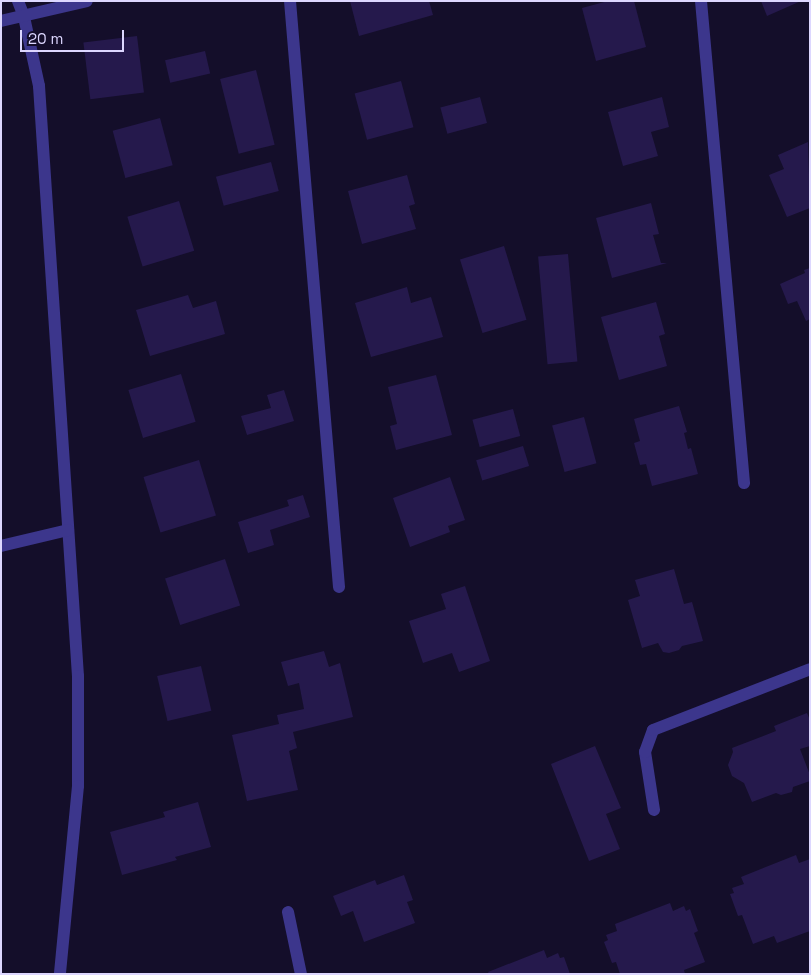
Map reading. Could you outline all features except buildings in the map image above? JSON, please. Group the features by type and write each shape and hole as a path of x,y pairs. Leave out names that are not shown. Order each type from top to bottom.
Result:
{"street":[{"path":"18,1 24,17 39,86 78,676 78,786 60,974"},
{"path":"1,21 87,1"},
{"path":"290,1 339,587"},
{"path":"701,1 744,483"},
{"path":"1,546 68,530"},
{"path":"654,810 645,752 653,730 810,669"},
{"path":"288,912 301,974"}]}
